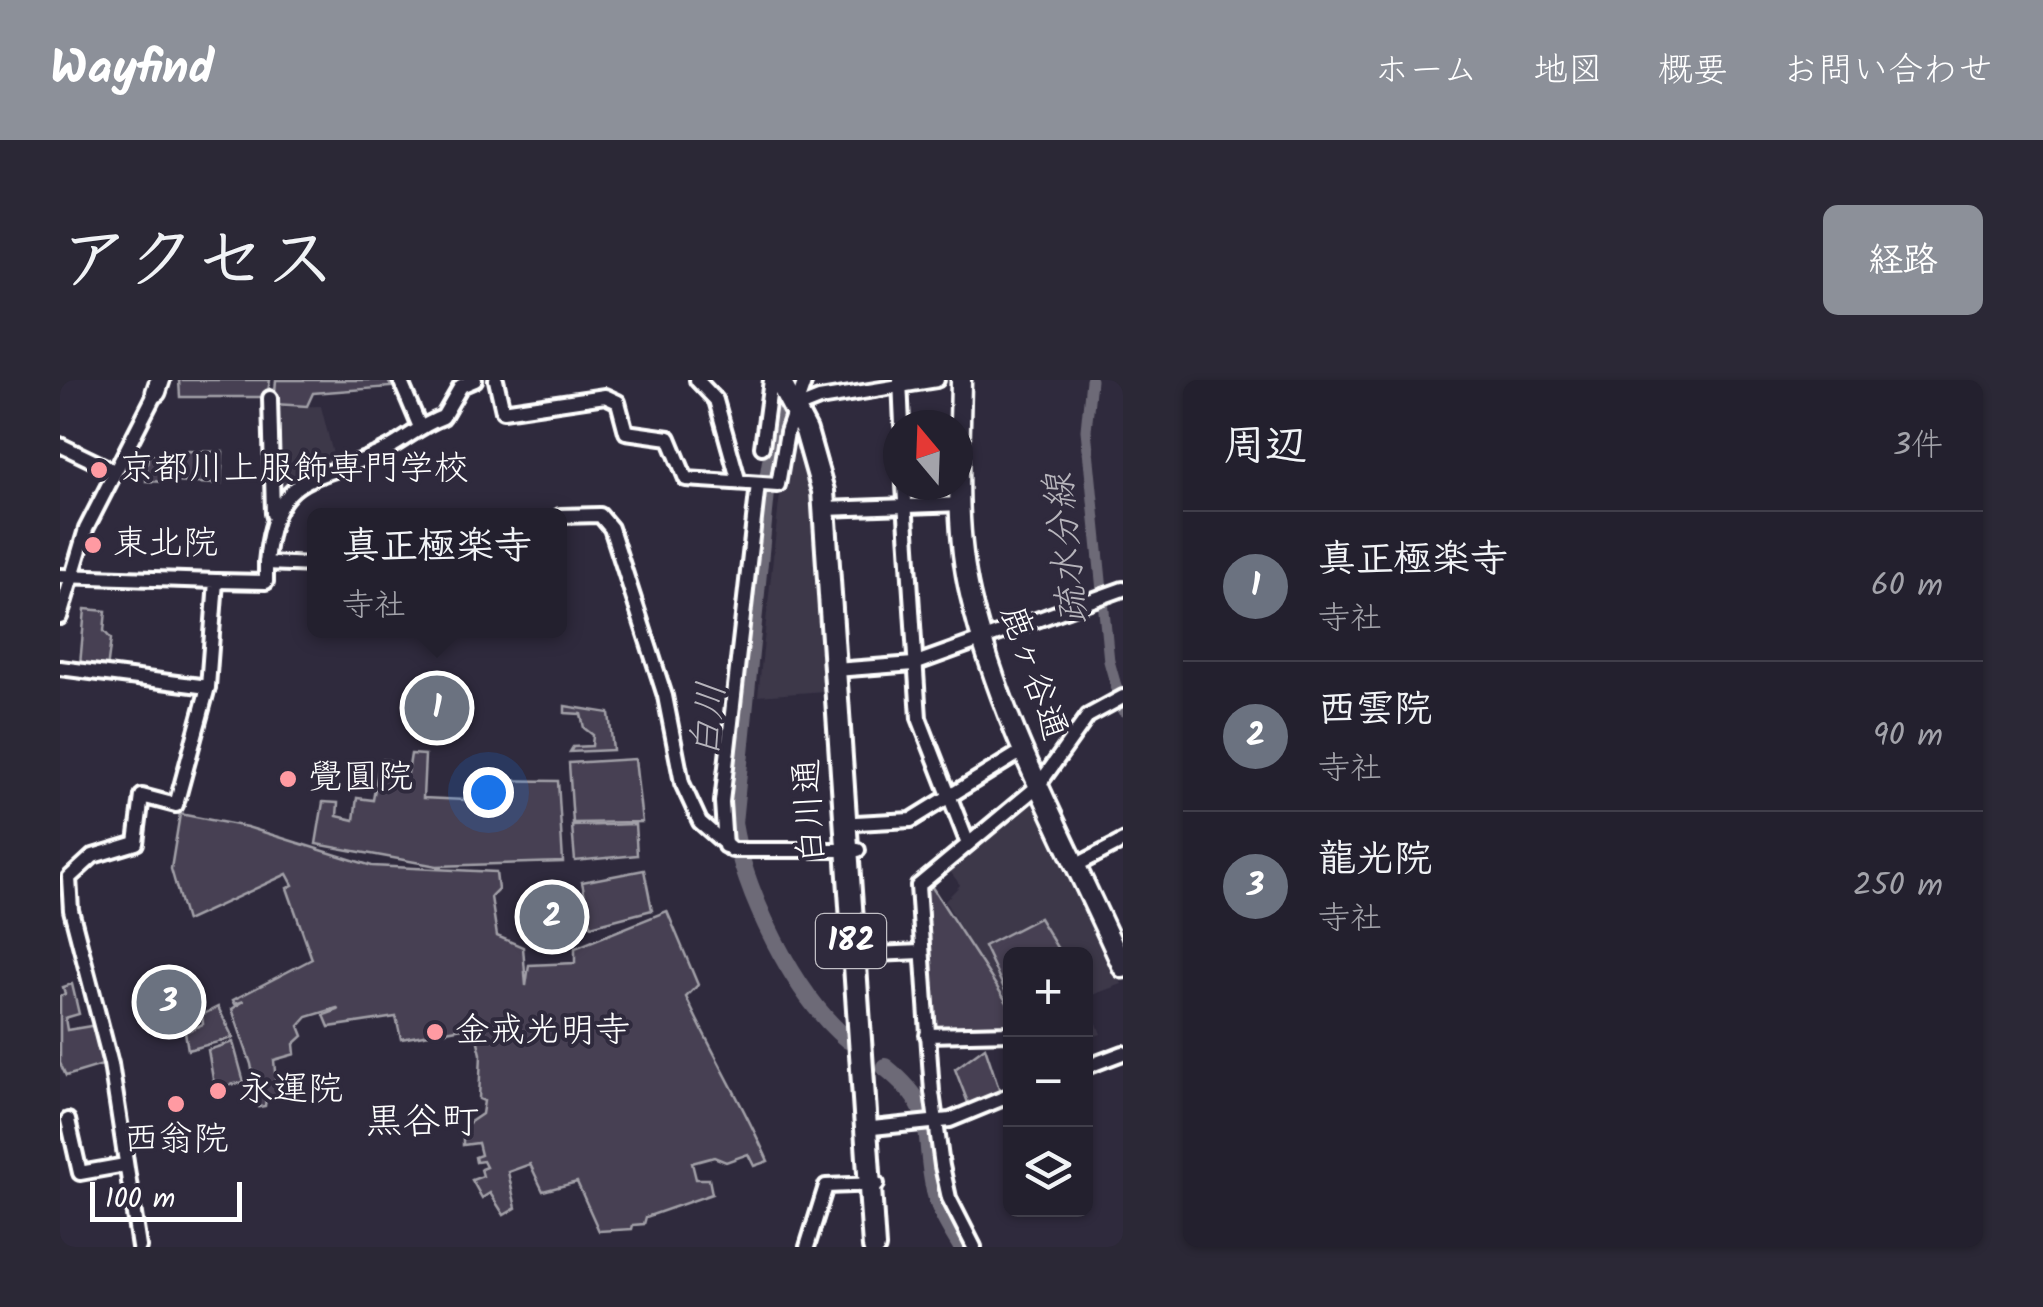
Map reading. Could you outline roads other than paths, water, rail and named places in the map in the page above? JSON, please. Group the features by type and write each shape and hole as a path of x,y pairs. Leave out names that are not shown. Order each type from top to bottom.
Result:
{"main road":[{"name":"白川通","path":"792,391 829,454 874,1247"},
{"name":"白川通","path":"841,669 856,823 852,850"},
{"name":"白川通","path":"873,1184 886,1247"}],"street":[{"path":"400,380 419,425"},
{"path":"274,514 313,475 390,448 419,425 443,417 461,386 475,380"},
{"path":"496,380 504,411 605,396 618,402 626,432 669,438 686,479 738,478 778,485 792,391"},
{"path":"698,380 716,400 738,478"},
{"path":"792,391 937,380"},
{"name":"鹿ヶ谷通","path":"961,380 962,504 969,590 982,638 1038,786 1122,965"},
{"path":"900,383 901,410"},
{"path":"60,617 64,576 112,470 158,386"},
{"path":"762,448 792,391"},
{"path":"64,576 266,582 274,514 270,398"},
{"path":"60,446 112,470"},
{"path":"733,849 725,771 764,484"},
{"path":"904,500 919,718 968,844"},
{"path":"831,509 962,504"},
{"path":"567,516 600,515 612,528 648,635 688,800 707,830 733,849 852,850"},
{"path":"266,563 307,566"},
{"path":"139,1247 111,1064 66,910 69,878 93,856 136,843 142,796 176,806 208,687 216,581"},
{"path":"841,669 914,664 1123,589"},
{"path":"60,668 208,687"},
{"path":"974,1247 948,1198 936,1122 918,886 1038,786 1082,722 1120,698"},
{"path":"856,823 910,820 1024,750"},
{"path":"1075,866 1123,841"},
{"path":"859,955 921,952"},
{"path":"927,1035 1003,1033"},
{"path":"1093,1065 1123,1054"},
{"path":"869,1128 936,1122 1003,1098"},
{"path":"66,1129 80,1173 125,1165"},
{"path":"808,1247 826,1186 873,1184"}],"waterway":[{"name":"白川","path":"794,380 779,411 766,492 733,823 748,880 774,941 809,997 848,1040"},
{"name":"疏水分線","path":"1091,380 1086,430 1109,661 1123,711"},
{"name":"白川","path":"885,1067 915,1097 922,1111 937,1199 962,1247"}],"place":[{"name":"京都川上服飾専門学校","path":"99,470"},
{"name":"東北院","path":"93,545"},
{"name":"真正極楽寺","path":"437,708"},
{"name":"覺圓院","path":"288,779"},
{"name":"西雲院","path":"552,917"},
{"name":"龍光院","path":"169,1002"},
{"name":"金戒光明寺","path":"435,1032"},
{"name":"永運院","path":"218,1091"},
{"name":"西翁院","path":"176,1104"}],"district":[{"name":"黒谷町","path":"422,1123"}]}
